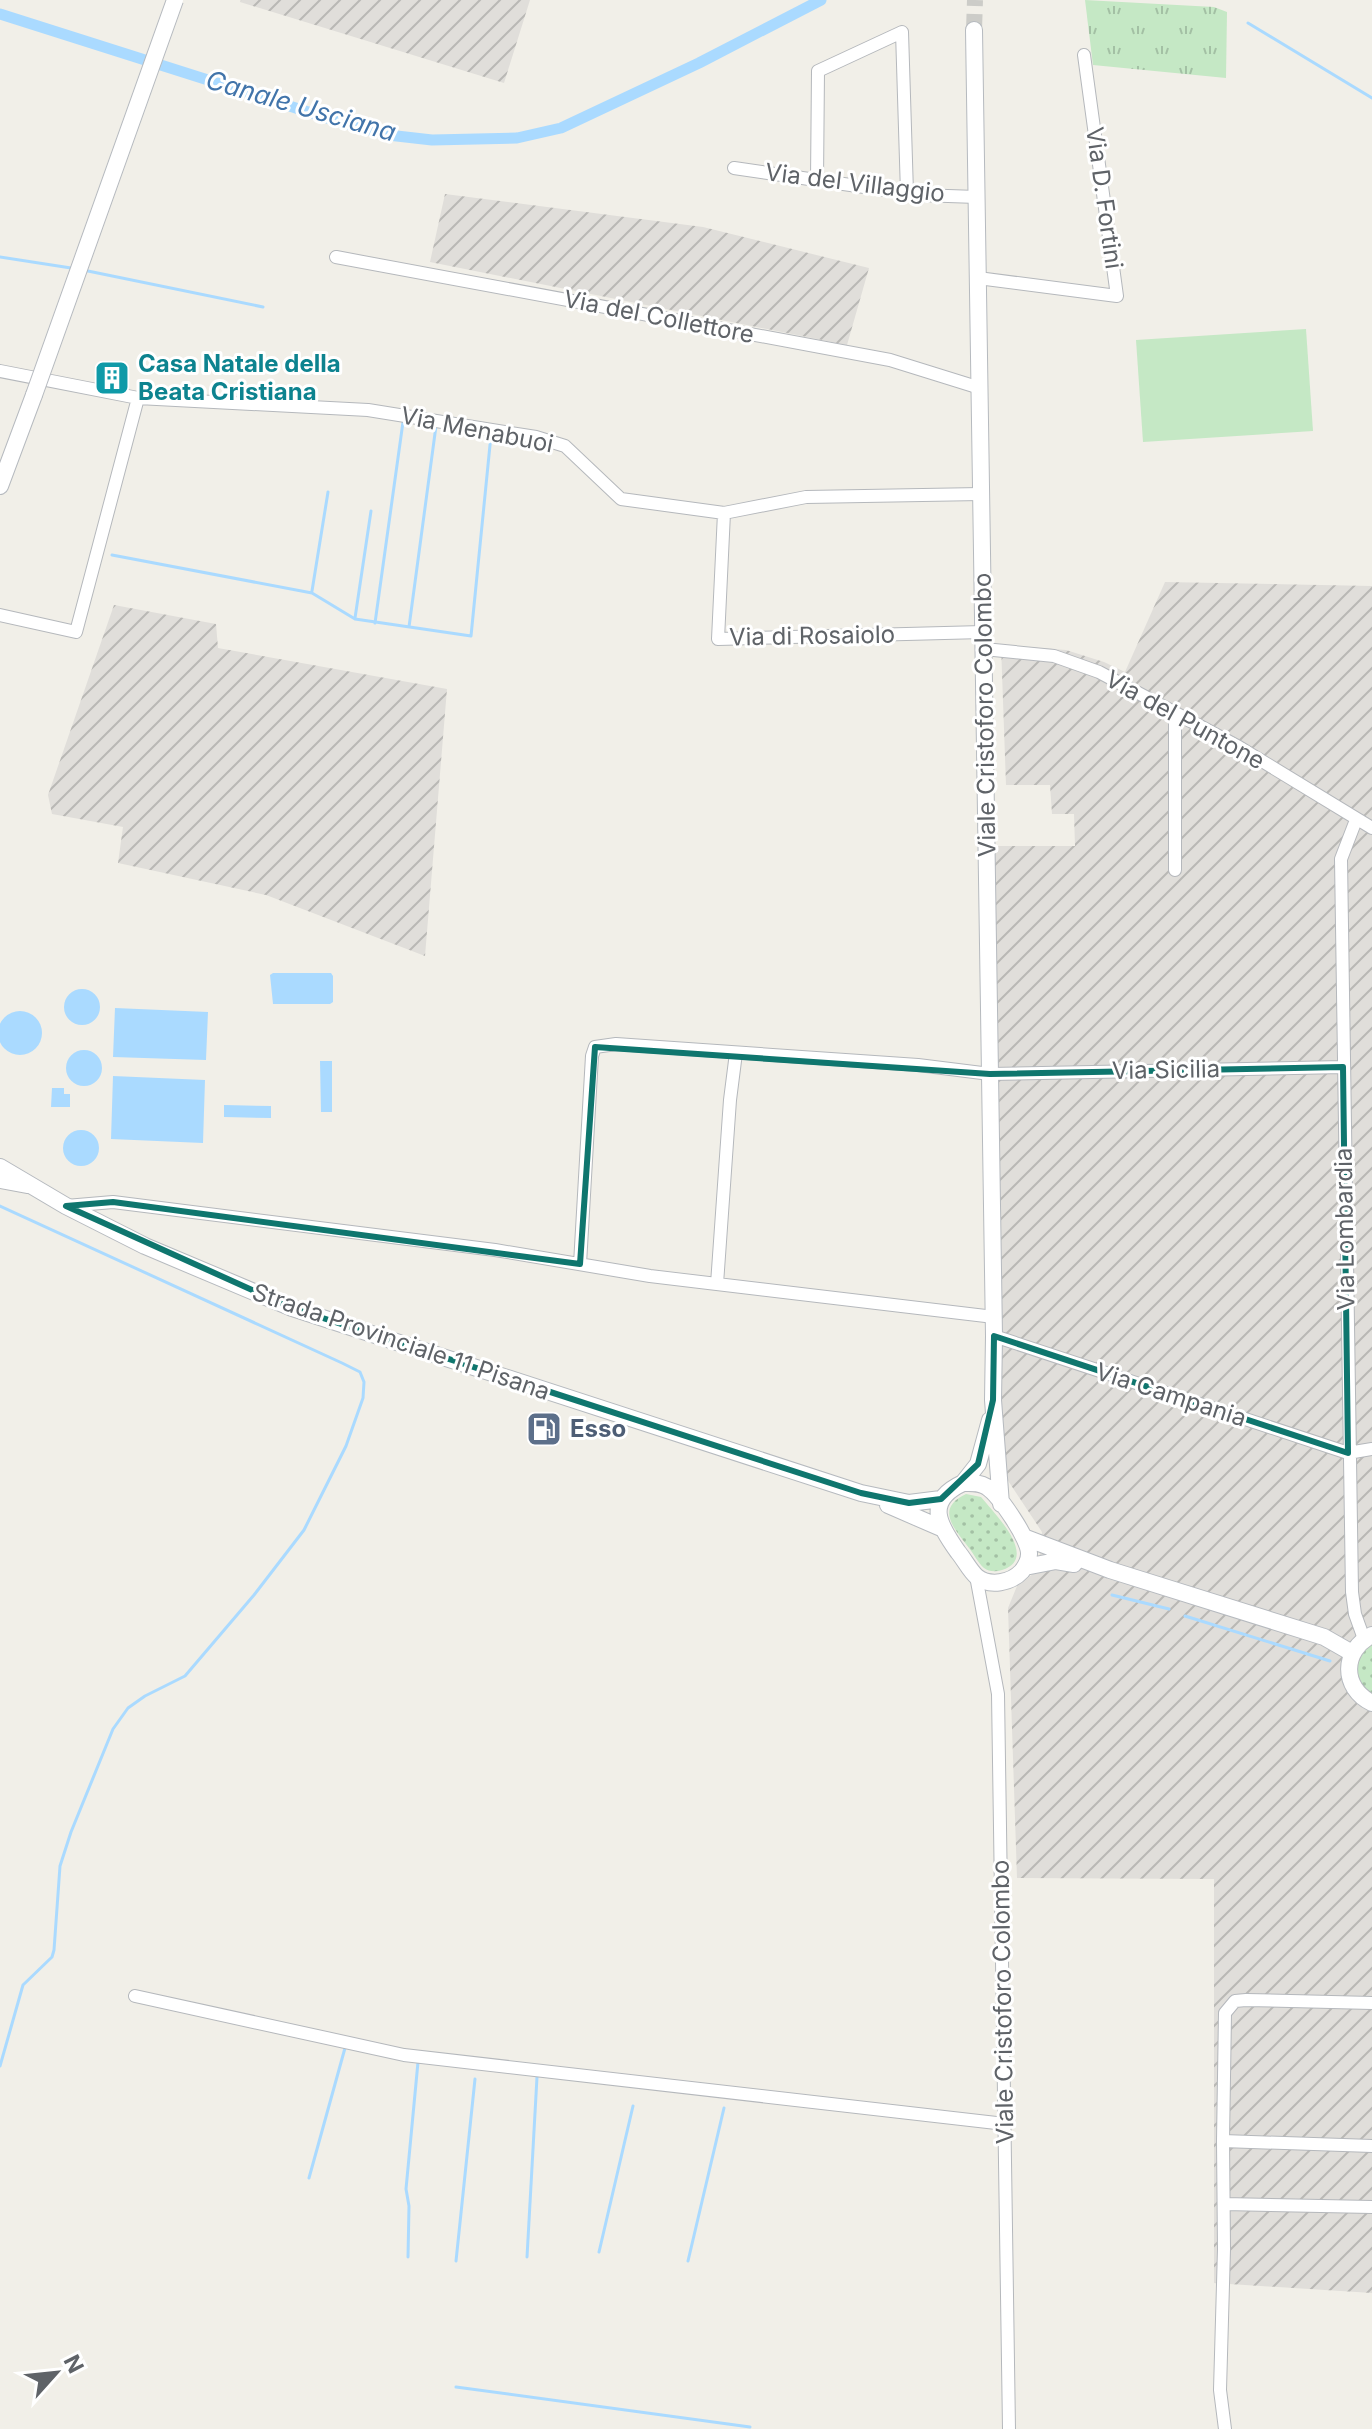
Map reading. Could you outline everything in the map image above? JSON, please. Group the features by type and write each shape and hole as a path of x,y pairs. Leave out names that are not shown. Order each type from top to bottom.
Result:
{"main road":[{"path":"0,486 175,0"},
{"name":"Viale Cristoforo Colombo","path":"974,30 993,1400 1001,1504"},
{"name":"Strada Provinciale 11 Pisana","path":"1,1171 145,1246 292,1308 861,1493 941,1528"},
{"name":"Viale Cristoforo Colombo","path":"963,1483 978,1464 993,1400"},
{"path":"963,1483 976,1483 988,1488 1026,1538 1029,1554 1019,1574 989,1583 976,1576 941,1528 938,1512 941,1499 963,1483"},
{"name":"Strada Provinciale 11 Pisana","path":"861,1493 909,1503 941,1499"},
{"path":"1026,1538 1110,1570 1336,1641 1352,1653"},
{"path":"1025,1567 1056,1561 1110,1570"},
{"path":"1368,1637 1352,1653 1348,1672 1361,1697 1372,1703"}],"street":[{"path":"817,180 818,71 902,32 907,193"},
{"name":"Via D. Fortini","path":"978,278 1117,296 1084,55"},
{"name":"Via del Villaggio","path":"734,168 907,193 977,197"},
{"name":"Via del Collettore","path":"336,257 890,360 980,388"},
{"name":"Via Menabuoi","path":"0,371 138,398 368,410 536,437 565,446 621,499 724,513 806,497 981,494"},
{"path":"0,615 76,632 138,398"},
{"name":"Via di Rosaiolo","path":"724,513 718,639 983,632"},
{"name":"Via del Puntone","path":"984,649 1054,656 1099,672 1239,747 1372,828"},
{"path":"1175,713 1175,870"},
{"name":"Via Lombardia","path":"1356,820 1341,859 1348,1453 1352,1592 1355,1614 1368,1637"},
{"name":"Via Sicilia","path":"580,1264 595,1047 616,1044 918,1065 990,1074 1343,1067"},
{"path":"717,1284 736,1053"},
{"path":"66,1206 113,1202 495,1250 717,1284 994,1317"},
{"name":"Via Campania","path":"994,1336 1348,1453"},
{"path":"1348,1453 1372,1449"},
{"name":"Viale Cristoforo Colombo","path":"976,1576 998,1694 1009,2429"},
{"path":"135,1996 404,2055 1005,2124"},
{"path":"1225,2429 1220,2390 1225,2013 1235,2001 1246,2000 1372,2003"},
{"path":"1223,2141 1372,2146"},
{"path":"1224,2204 1372,2207"}],"highlighted area":[{"path":"595,1047 990,1074 1343,1067 1348,1453 994,1336 993,1400 978,1464 941,1499 909,1503 861,1493 292,1308 66,1206 113,1202 580,1264"}],"shaded area":[{"path":"241,0 530,0 504,83"},
{"path":"445,194 703,227 869,268 847,345 430,262"},
{"path":"1165,582 1372,586 1372,2293 1214,2283 1214,1879 1017,1878 1008,1608 1017,1586 1038,1570 1042,1532 1001,1470 988,846 1075,846 1074,814 1052,814 1050,785 1006,785 1001,645 1066,650 1125,672"},
{"path":"114,605 216,624 218,648 447,689 425,956 266,895 118,863 123,827 52,814 48,795"}],"green space":[{"path":"1085,0 1214,7 1227,12 1226,78 1093,65"},
{"path":"1306,329 1313,431 1143,442 1136,340"},
{"path":"966,1494 981,1497 1011,1535 1017,1556 1013,1564 1000,1571 986,1569 953,1527 949,1513 951,1506"},
{"path":"1372,1645 1372,1694 1361,1683 1358,1670 1361,1656"}],"water":[{"path":"331,973 333,1002 273,1004 270,975"},
{"path":"82,989 95,994 100,1007 95,1020 82,1025 69,1020 64,1007 69,994"},
{"path":"115,1008 208,1012 206,1060 113,1057"},
{"path":"20,1011 35,1018 42,1033 35,1048 20,1055 5,1048 -2,1033 5,1018"},
{"path":"84,1050 97,1055 102,1068 97,1081 84,1086 71,1081 66,1068 71,1055"},
{"path":"320,1061 332,1061 332,1112 321,1112"},
{"path":"113,1076 205,1080 203,1143 111,1139"},
{"path":"52,1088 64,1088 64,1094 70,1094 70,1107 51,1107"},
{"path":"224,1105 271,1106 271,1118 224,1117"},
{"path":"81,1130 94,1135 99,1148 94,1161 81,1166 68,1161 63,1148 68,1135"}],"waterway":[{"name":"Canale Usciana","path":"0,14 343,123 388,135 432,140 517,138 561,128 699,63 821,0"},
{"path":"1248,23 1372,98"},
{"path":"0,257 71,268"},
{"path":"83,270 263,307"},
{"path":"375,623 403,422"},
{"path":"409,627 436,426"},
{"path":"112,555 312,593 355,619 471,636 491,435"},
{"path":"312,591 328,492"},
{"path":"355,618 371,511"},
{"path":"0,1206 342,1363 360,1372 364,1382 363,1398 346,1446 304,1530 185,1676 128,1708 113,1729 60,1866 52,1957 23,1985 0,2066"},
{"path":"1112,1595 1169,1609"},
{"path":"1185,1616 1330,1661"},
{"path":"309,2178 345,2048"},
{"path":"408,2257 409,2206 406,2189 418,2062"},
{"path":"527,2257 537,2077"},
{"path":"456,2261 475,2079"},
{"path":"599,2252 633,2106"},
{"path":"688,2261 724,2108"},
{"path":"456,2387 750,2427"}],"tunnel":[{"path":"974,30 975,0"}],"place":[{"name":"Casa Natale della Beata Cristiana","path":"112,378"},
{"name":"Esso","path":"544,1429"}]}
